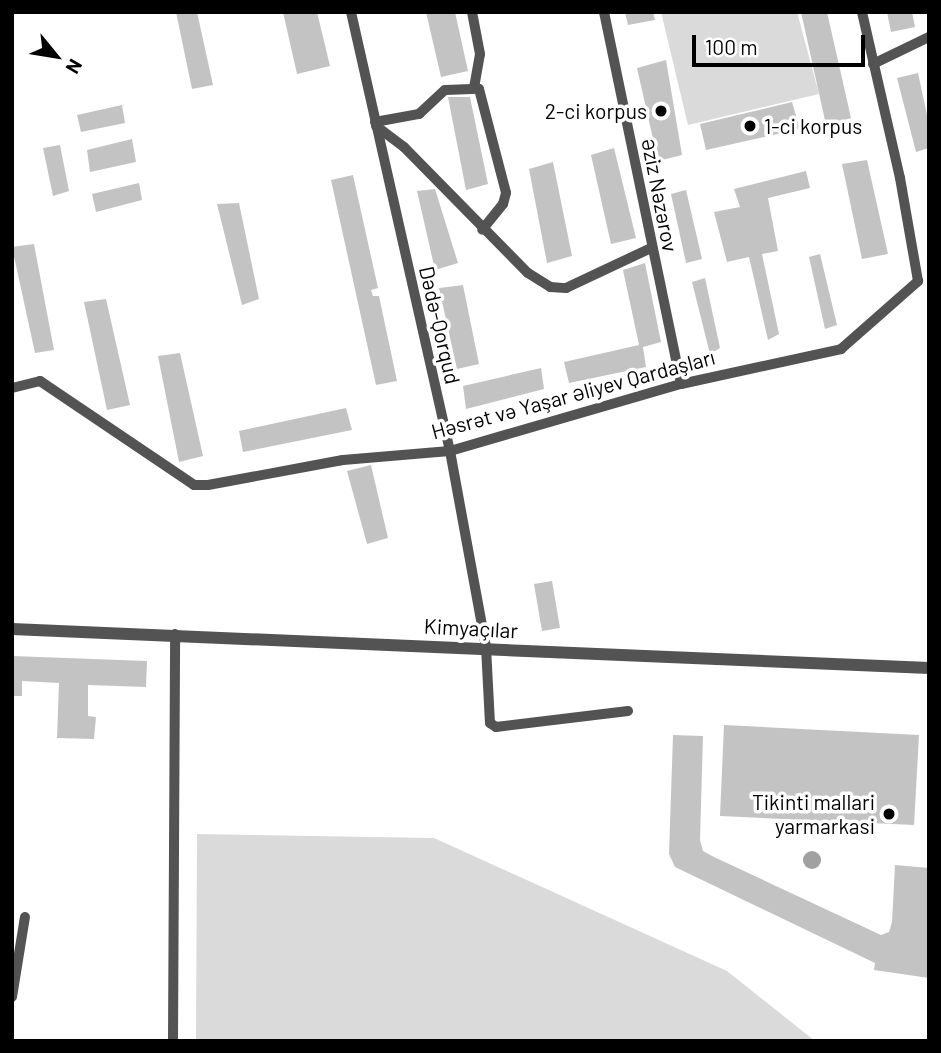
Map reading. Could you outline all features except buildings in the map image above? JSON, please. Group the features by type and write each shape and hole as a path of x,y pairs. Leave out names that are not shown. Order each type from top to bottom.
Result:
{"street":[{"name":"Dədə-Qorqud","path":"351,12 450,451 486,647 493,726 628,711"},
{"path":"472,12 480,54 474,87 483,100 506,193 503,204 482,230"},
{"name":"Əziz Nəzərov","path":"604,12 681,384"},
{"path":"862,12 873,64 929,37"},
{"name":"Həsrət və Yaşar Əliyev Qardaşları","path":"12,388 40,381 194,485 342,460 450,451 681,384 841,349 918,281 873,64"},
{"path":"376,124 419,114 445,90 474,87"},
{"path":"376,124 404,147 482,230 528,273 550,287 566,288 651,248"},
{"name":"Kimyaçılar","path":"12,629 486,647 929,668"},
{"path":"173,1041 175,634"},
{"path":"12,997 25,918"}],"shaded area":[{"path":"661,12 797,12 819,94 688,125"},
{"path":"197,834 434,838 727,971 815,1041 196,1041"},
{"path":"812,851 818,854 821,860 818,866 812,869 806,866 803,860 806,854"}],"place":[{"name":"2-ci korpus","path":"661,111"},
{"name":"1-ci korpus","path":"750,126"},
{"name":"Tikinti mallari yarmarkasi","path":"889,814"}]}
